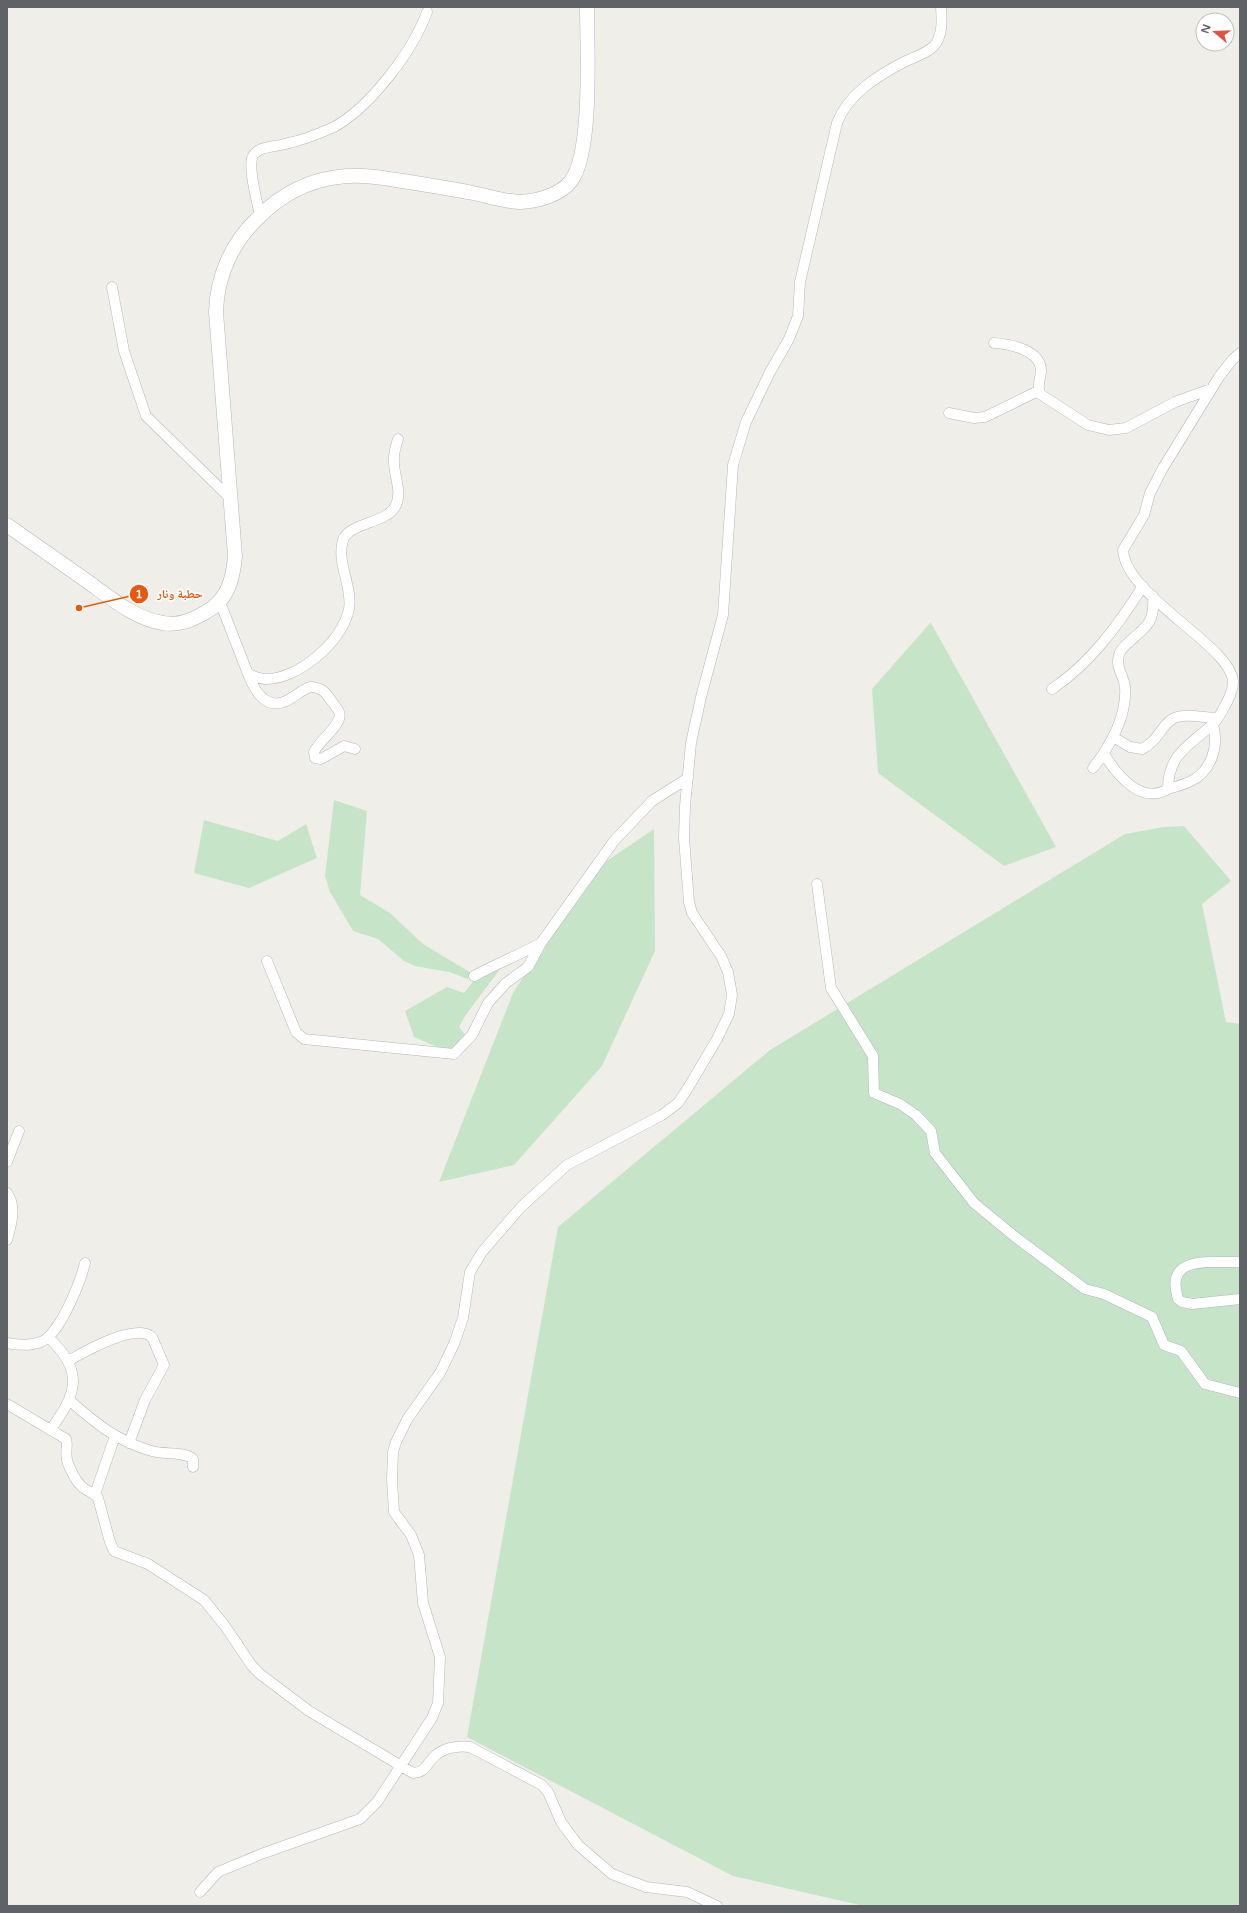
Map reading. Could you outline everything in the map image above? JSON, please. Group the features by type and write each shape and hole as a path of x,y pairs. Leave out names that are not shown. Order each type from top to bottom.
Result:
{"main road":[{"path":"7,525 104,592 151,620 175,624 186,622 209,610 220,602 230,585 234,571 235,556 216,327 216,298 223,271 234,247 246,230 277,202 295,190 315,182 338,177 364,176 440,186 520,202 538,200 555,194 571,181 579,165 586,135 587,7"}],"street":[{"path":"200,1892 218,1872 264,1853 360,1819 378,1802 432,1718 438,1702 440,1657 423,1603 419,1555 411,1535 394,1512 392,1480 393,1452 396,1442 408,1418 440,1373 454,1344 463,1318 470,1272 482,1252 521,1207 567,1165 662,1116 678,1103 717,1039 729,1014 732,995 728,972 721,956 692,913 689,902 684,838 688,778 696,718 723,615 733,465 746,422 770,372 789,339 798,316 800,282 837,123 845,106 870,83 934,46 941,28 941,7"},
{"path":"260,216 251,167 252,158 255,153 260,150 291,143 316,134 333,127 350,115 367,100 405,56 414,42 427,12"},
{"path":"112,287 124,352 146,416 229,497"},
{"path":"994,343 1018,348 1036,356 1040,367 1038,391 1042,396 1088,425 1109,430 1126,428 1175,402 1211,389"},
{"path":"1168,788 1170,771 1177,756 1194,738 1215,721 1232,690 1233,682 1229,669 1214,651 1178,622 1143,586 1128,566 1123,550 1144,515 1150,493 1159,475 1211,389 1232,360 1240,353"},
{"path":"949,413 974,418 985,417 1038,391"},
{"path":"248,674 264,679 283,676 312,660 336,636 345,622 350,598 343,564 343,539 350,532 388,514 396,505 398,488 393,461 398,439"},
{"path":"1052,688 1071,675 1088,660 1124,617 1143,586"},
{"path":"1093,768 1104,754 1114,737 1125,695 1124,685 1118,666 1119,654 1123,648 1148,624 1154,611 1153,596"},
{"path":"220,602 256,693 269,702 278,703 286,702 310,687 325,691 339,712 340,717 338,724 318,743 314,752 315,758 321,759 344,746 355,749"},
{"path":"1114,737 1130,747 1142,749 1156,740 1167,724 1176,718 1186,716 1215,721"},
{"path":"1104,754 1121,777 1138,790 1156,794 1168,788 1197,778 1209,763 1215,752 1215,721"},
{"path":"267,961 296,1032 304,1039 454,1054 472,1035 488,1003 506,983 528,967 541,943 614,841 652,801 688,778"},
{"path":"817,884 830,988 873,1056 874,1093 900,1104 916,1115 931,1131 935,1152 974,1203 1014,1236 1085,1289 1104,1294 1152,1318 1164,1345 1181,1351 1205,1384 1240,1393"},
{"path":"474,976 499,962 509,960 541,943"},
{"path":"7,1162 19,1131"},
{"path":"7,1193 11,1199 12,1214 7,1240"},
{"path":"1240,1262 1188,1264 1179,1271 1174,1282 1178,1299 1182,1302 1192,1304 1240,1299"},
{"path":"7,1343 32,1344 48,1337 73,1297 80,1282 85,1263"},
{"path":"68,1361 104,1342 126,1335 145,1334 150,1335 155,1340 164,1365 145,1400 129,1443"},
{"path":"48,1337 63,1353 68,1361 73,1383 73,1394 50,1430"},
{"path":"69,1400 96,1424 116,1436 129,1443 162,1454 187,1455 193,1459 193,1467"},
{"path":"7,1404 66,1439 67,1444 65,1456 68,1465 84,1488 95,1494 98,1498 110,1542 114,1551 148,1564 204,1600 225,1626 252,1666 260,1674 309,1711 413,1773 425,1770 433,1758 444,1750 463,1746 470,1747 542,1785 548,1792 561,1822 578,1845 612,1874 646,1887 687,1892 717,1906"},
{"path":"95,1494 104,1465 116,1436"}],"green space":[{"path":"931,622 1056,847 1004,866 878,773 872,689"},
{"path":"334,800 367,811 360,895 390,913 423,944 473,974 468,979 449,972 415,966 404,961 378,939 353,931 330,892 325,876"},
{"path":"204,820 278,841 306,824 317,858 249,888 194,873"},
{"path":"1184,826 1231,881 1202,904 1226,1022 1240,1024 1240,1906 864,1906 733,1876 467,1737 558,1227 770,1050 1125,834 1164,827"},
{"path":"654,829 655,951 602,1066 514,1165 439,1182 513,993 592,871"},
{"path":"503,965 465,1016 459,1027 466,1036 456,1055 414,1037 405,1011 447,987 464,993 485,967"}],"place":[{"name":"حطبة ونار","path":"79,608"}]}
